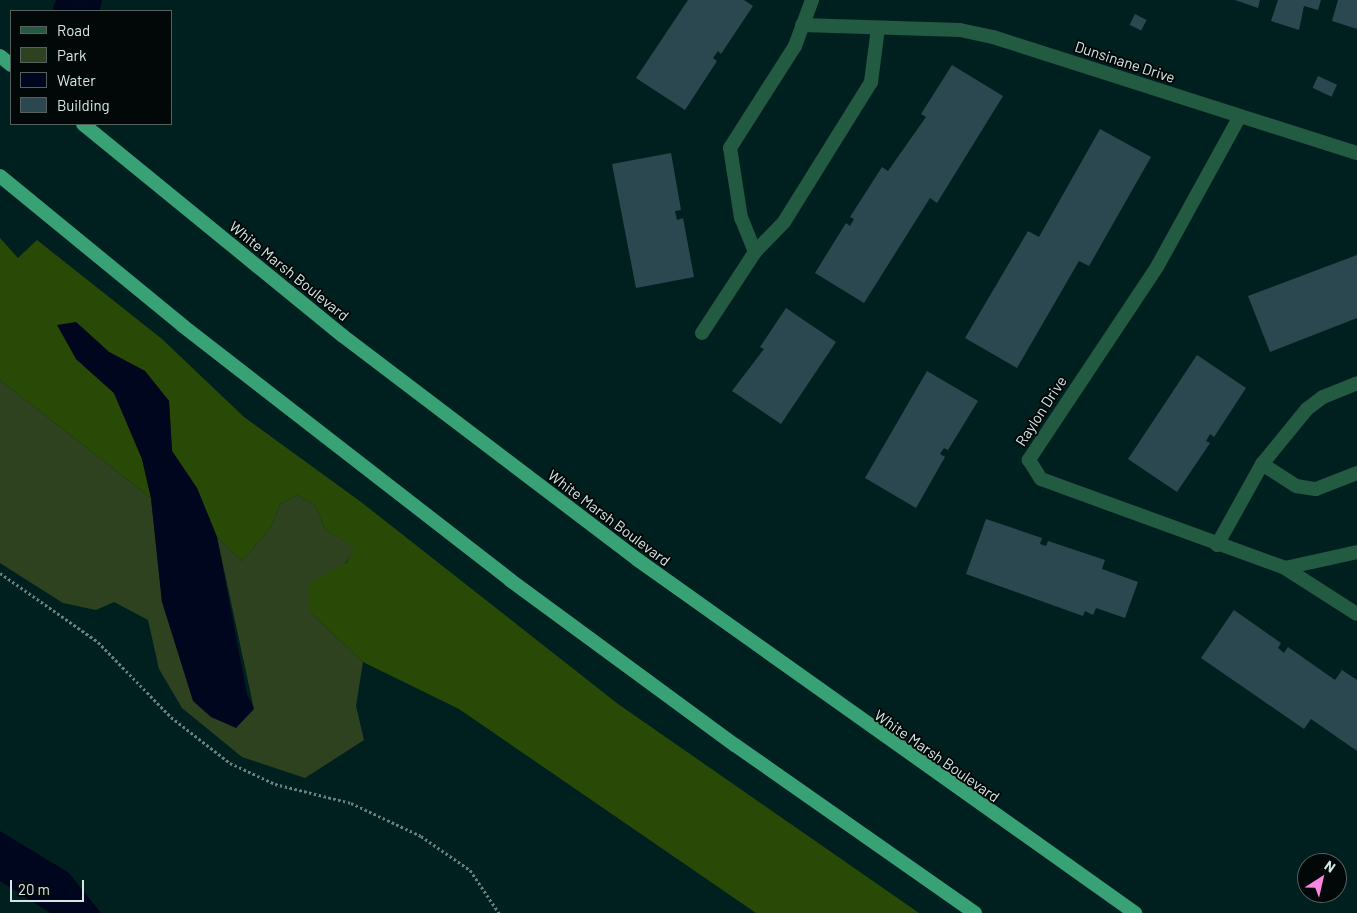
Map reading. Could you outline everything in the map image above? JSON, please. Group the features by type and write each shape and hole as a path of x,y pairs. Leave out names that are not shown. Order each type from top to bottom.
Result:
{"highway":[{"path":"0,56 10,64"},
{"name":"White Marsh Boulevard","path":"84,125 343,336 614,542 1135,913"},
{"path":"0,176 184,326 510,580 735,745 975,913"}],"street":[{"path":"755,252 741,218 730,148 795,46 812,0"},
{"name":"Dunsinane Drive","path":"802,25 960,30 994,37 1357,154"},
{"path":"702,333 755,252 784,222 871,82 878,28"},
{"name":"Raylon Drive","path":"1240,116 1157,267 1029,460 1041,479 1217,545 1285,568 1357,614"},
{"path":"1217,545 1262,464 1307,409 1323,397 1357,383"},
{"path":"1262,464 1296,486 1316,489 1357,473"},
{"path":"1285,568 1357,552"}],"path":[{"path":"0,573 98,642 172,717 230,762 275,784 351,803 421,836 470,870 499,913"}],"green space":[{"path":"0,238 18,258 37,240 162,339 244,417 361,502 618,704 919,913 756,913 459,709 363,662 310,612 309,583 346,563 355,548 325,529 315,505 297,495 280,504 271,527 242,561 217,537 197,488 172,451 169,401 145,371 109,352 76,322 76,359 114,393 142,459 151,498 0,380"},
{"path":"0,380 151,498 162,602 254,709 217,537 242,561 271,527 280,504 297,495 315,505 325,529 356,548 310,612 363,662 356,706 364,740 305,778 242,757 182,708 159,669 148,620 114,602 96,610 63,603 0,563"}],"water":[{"path":"76,322 109,352 145,371 169,401 172,451 197,488 217,537 247,694 254,709 236,728 211,717 193,701 162,602 151,498 142,459 114,393 76,359 57,325"},
{"path":"0,831 69,873 101,913 50,913 0,881"}],"building":[{"path":"688,0 744,0 753,6 721,54 718,51 713,58 717,61 685,110 636,78"},
{"path":"1235,0 1260,0 1258,8"},
{"path":"1278,0 1321,0 1318,10 1304,6 1299,30 1271,21"},
{"path":"1338,0 1357,0 1357,29 1332,21"},
{"path":"1135,14 1147,20 1141,31 1130,25"},
{"path":"952,65 1003,96 937,203 930,198 864,303 815,273 846,223 850,226 854,219 850,217 882,167 888,171 926,117 921,114"},
{"path":"1318,76 1337,85 1332,97 1313,88"},
{"path":"1100,129 1151,157 1089,266 1079,261 1017,368 965,338 1028,231 1039,237"},
{"path":"671,153 681,210 675,211 677,220 683,218 694,277 636,288 612,164"},
{"path":"1357,255 1357,318 1270,352 1248,296"},
{"path":"786,308 836,342 781,424 732,391 764,349 760,347"},
{"path":"1197,355 1246,388 1214,437 1210,434 1206,441 1210,443 1177,492 1128,459"},
{"path":"927,371 978,401 948,450 944,448 940,454 945,457 916,508 865,478"},
{"path":"986,519 1042,538 1040,544 1046,546 1048,541 1105,560 1102,569 1138,582 1125,618 1096,608 1093,615 1085,611 1083,616 966,574"},
{"path":"1234,610 1281,643 1278,648 1284,653 1288,647 1335,680 1342,670 1357,680 1357,751 1311,719 1304,729 1201,658"}],"waterway":[{"path":"75,10 80,0"}]}
